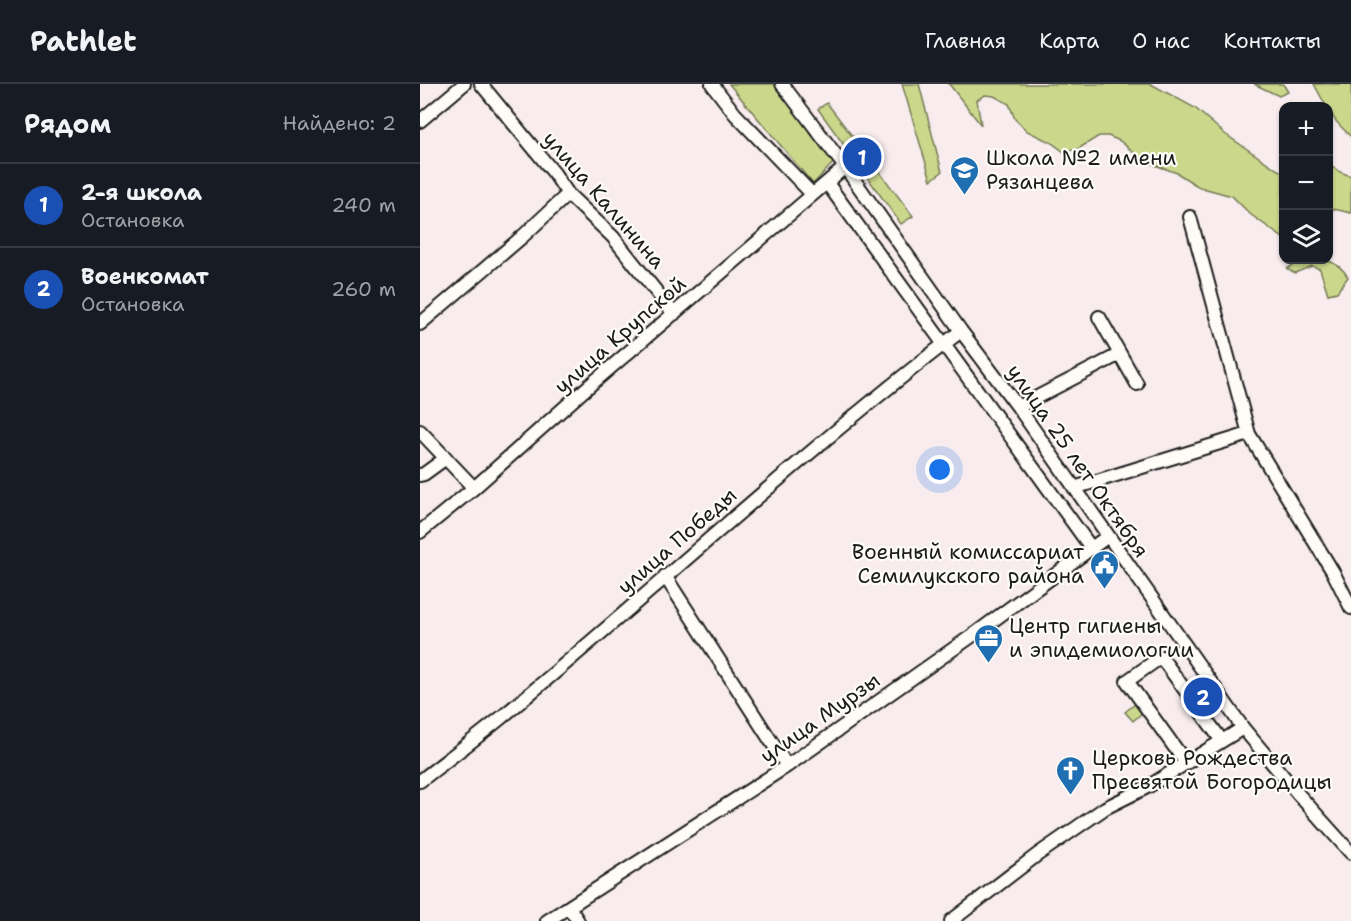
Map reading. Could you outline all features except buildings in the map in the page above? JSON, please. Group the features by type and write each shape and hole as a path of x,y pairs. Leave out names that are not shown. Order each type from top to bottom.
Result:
{"street":[{"path":"420,121 464,84"},
{"name":"улица Калинина","path":"481,84 554,173 568,194 613,237 674,314"},
{"path":"712,84 735,114 812,194"},
{"name":"улица 25 лет Октября","path":"782,84 845,167 960,331 1018,407 1243,728 1351,853"},
{"name":"улица Крупской","path":"420,532 474,488 582,392 845,167"},
{"path":"827,183 1092,549"},
{"path":"420,324 522,237 568,194"},
{"path":"1190,217 1249,434 1333,572 1351,608"},
{"path":"1099,317 1137,384"},
{"name":"улица Победы","path":"420,781 501,718 849,420 960,331"},
{"path":"1018,407 1120,354"},
{"path":"420,431 474,488"},
{"path":"1074,488 1249,434"},
{"path":"420,475 446,458"},
{"name":"улица Мурзы","path":"548,921 787,766 976,633 1108,536"},
{"path":"665,576 787,766"},
{"path":"1186,763 1127,681 1161,657 1222,741"},
{"path":"951,921 1037,855 1105,808 1149,786 1243,728"},
{"path":"568,907 578,921"}],"green space":[{"path":"729,84 775,84 835,161 813,184"},
{"path":"902,84 919,84 942,172 931,180"},
{"path":"949,84 1151,84 1195,108 1225,134 1279,170 1279,235 1250,214 1232,196 1199,187 1177,173 1144,161 1120,141 1108,136 1099,136 1078,149 1064,152 1052,143 1027,131 1015,119 1009,104 994,96 985,95 977,100 981,125"},
{"path":"1254,84 1283,84 1288,92 1279,96"},
{"path":"1314,84 1351,84 1351,137 1334,119 1333,102 1324,102"},
{"path":"827,103 913,216 901,224 818,109"},
{"path":"1333,167 1351,176 1351,213 1333,209"},
{"path":"1333,263 1348,277 1337,292 1328,294 1320,269 1312,266 1295,273 1287,269 1294,264"},
{"path":"1135,704 1142,713 1133,721 1125,712"}],"place":[{"name":"2-я школа","path":"862,157"},
{"name":"Школа №2 имени Рязанцева","path":"965,196"},
{"name":"Военный комиссариат Семилукского района","path":"1105,590"},
{"name":"Центр гигиены и эпидемиологии","path":"988,664"},
{"name":"Военкомат","path":"1203,697"},
{"name":"Церковь Рождества Пресвятой Богородицы","path":"1071,796"}]}
